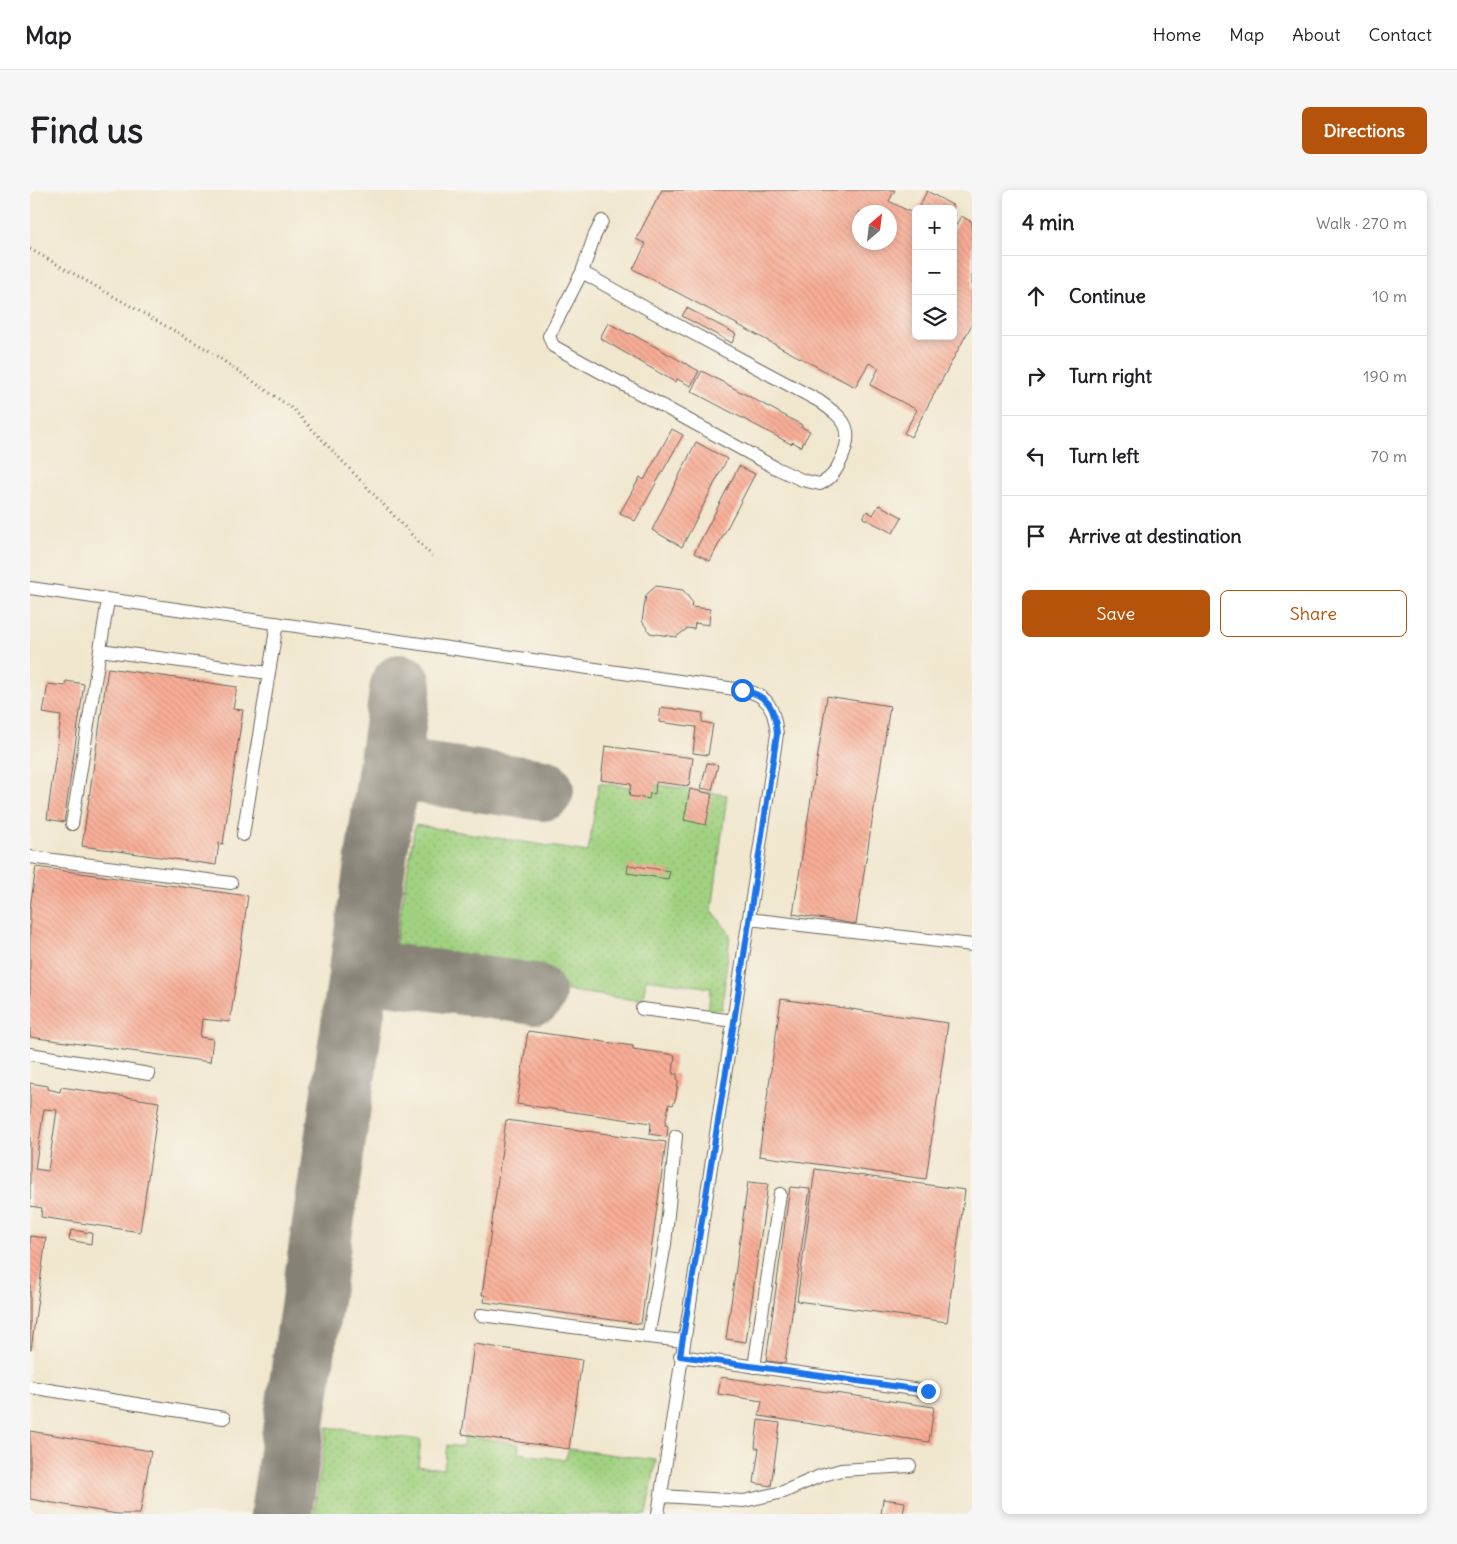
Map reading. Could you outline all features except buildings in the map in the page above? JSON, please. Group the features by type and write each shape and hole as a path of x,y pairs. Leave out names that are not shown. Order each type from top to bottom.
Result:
{"lane":[{"path":"582,272 819,401 835,412 843,421 849,440 834,475 820,484 802,480 776,468 553,346 549,336 582,272 594,237 602,221"},
{"path":"30,588 742,690 759,694 773,710 777,734 734,1022 680,1356 658,1514"},
{"path":"72,824 108,600"},
{"path":"243,835 277,623"},
{"path":"100,650 268,673"},
{"path":"30,857 231,883"},
{"path":"750,919 972,945"},
{"path":"642,1009 734,1022"},
{"path":"30,1054 149,1074"},
{"path":"648,1337 665,1244 676,1136"},
{"path":"754,1367 780,1194"},
{"path":"481,1315 683,1341"},
{"path":"680,1356 928,1391"},
{"path":"30,1387 224,1418"},
{"path":"660,1496 744,1501 783,1492 820,1476 842,1470 910,1466"}],"path":[{"path":"30,249 208,350 293,409 432,556"}],"green space":[{"path":"632,781 727,795 712,910 730,934 722,1009 708,1010 711,988 646,979 643,1001 392,967 415,825 588,852 599,783 630,787"},
{"path":"327,1427 421,1440 418,1466 444,1469 447,1445 463,1447 464,1436 519,1444 518,1453 565,1460 569,1449 656,1460 647,1514 314,1514"}],"taxiway":[{"path":"281,1514 401,685"},
{"path":"385,796 395,780 414,772 543,790"},
{"path":"359,970 535,994"}],"route":[{"path":"742,690 759,694 767,701 773,710 777,734 734,1022 716,1123 680,1356 928,1391"}]}
